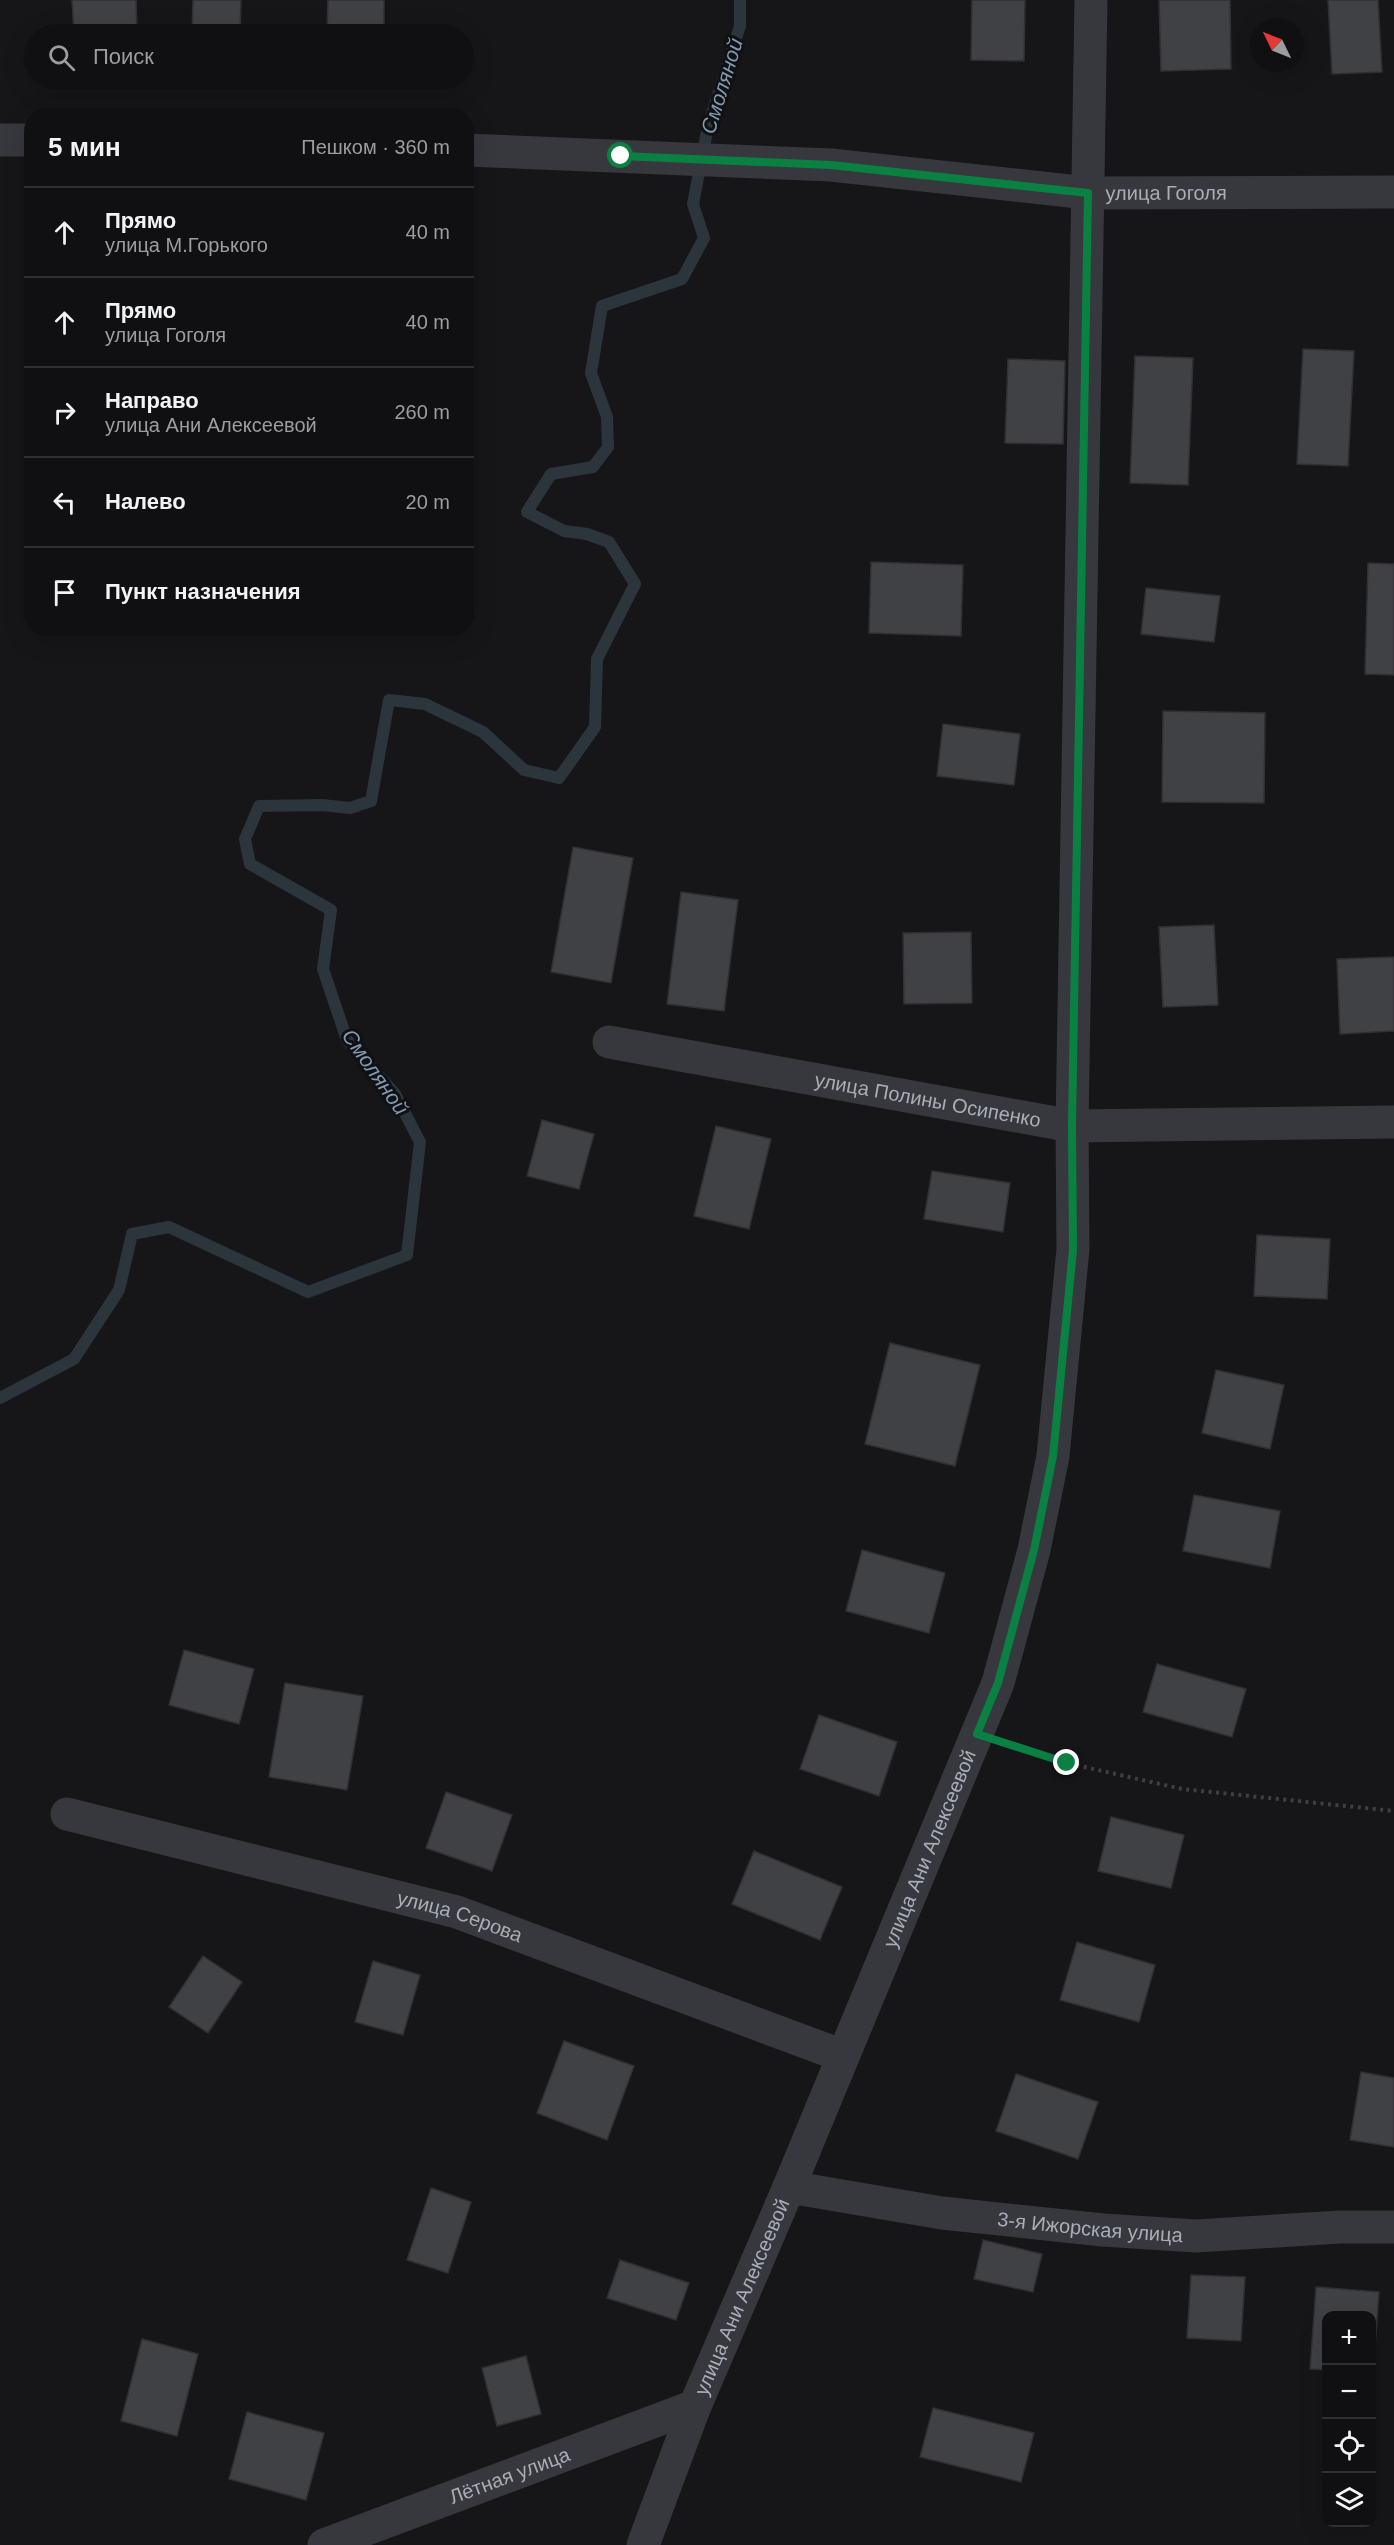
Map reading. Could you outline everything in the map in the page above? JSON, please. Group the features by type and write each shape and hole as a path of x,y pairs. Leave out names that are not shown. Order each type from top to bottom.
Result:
{"street":[{"name":"улица Ани Алексеевой","path":"643,2545 695,2406 789,2187 998,1683 1028,1572 1053,1456 1073,1250 1072,1126 1091,0"},
{"path":"0,140 24,140"},
{"name":"улица Гоголя","path":"474,150 831,165 1088,193 1394,192"},
{"name":"улица Полины Осипенко","path":"609,1042 1072,1126 1394,1122"},
{"name":"улица Серова","path":"67,1814 457,1912 843,2055"},
{"name":"3-я Ижорская улица","path":"789,2187 942,2213 1103,2230 1196,2236 1340,2227 1394,2227"},
{"name":"Лётная улица","path":"324,2545 695,2406"}],"path":[{"path":"977,1734 1067,1763 1182,1789 1394,1811"}],"building":[{"path":"72,0 136,0 137,24 73,24"},
{"path":"193,0 241,0 240,24 192,24"},
{"path":"328,0 384,0 384,24 327,24"},
{"path":"972,0 1025,0 1024,61 971,60"},
{"path":"1159,0 1230,0 1231,69 1161,71"},
{"path":"1328,0 1378,0 1382,72 1332,74"},
{"path":"1303,349 1354,351 1348,466 1297,464"},
{"path":"1135,356 1193,358 1188,485 1130,483"},
{"path":"1008,359 1065,361 1063,444 1005,443"},
{"path":"871,562 963,565 961,636 869,633"},
{"path":"1368,563 1394,564 1394,675 1365,674"},
{"path":"1146,588 1220,596 1214,642 1141,634"},
{"path":"1163,711 1265,713 1264,803 1162,802"},
{"path":"943,724 1020,734 1014,785 937,776"},
{"path":"573,847 633,858 611,983 551,972"},
{"path":"681,892 738,900 724,1011 667,1004"},
{"path":"1214,925 1218,1005 1163,1007 1159,927"},
{"path":"971,932 972,1003 904,1004 903,933"},
{"path":"1394,957 1394,1031 1340,1034 1337,959"},
{"path":"542,1120 594,1134 579,1189 527,1176"},
{"path":"716,1126 771,1139 749,1229 694,1216"},
{"path":"932,1171 1010,1183 1003,1232 924,1219"},
{"path":"1257,1235 1330,1239 1327,1299 1254,1296"},
{"path":"890,1343 980,1365 955,1466 865,1444"},
{"path":"1216,1370 1284,1385 1270,1449 1202,1433"},
{"path":"1194,1495 1280,1511 1270,1568 1183,1551"},
{"path":"862,1550 945,1573 929,1633 846,1611"},
{"path":"184,1650 254,1669 239,1724 169,1705"},
{"path":"1157,1664 1246,1689 1232,1737 1143,1712"},
{"path":"285,1683 363,1696 347,1790 269,1777"},
{"path":"819,1715 897,1742 879,1796 800,1769"},
{"path":"446,1792 512,1815 492,1871 426,1848"},
{"path":"1111,1817 1184,1835 1171,1888 1098,1871"},
{"path":"754,1851 842,1887 820,1940 732,1904"},
{"path":"1077,1942 1155,1965 1139,2022 1060,2000"},
{"path":"203,1956 242,1982 208,2033 169,2007"},
{"path":"373,1961 420,1975 403,2035 355,2022"},
{"path":"564,2041 634,2066 607,2140 537,2113"},
{"path":"1361,2072 1394,2078 1394,2147 1350,2140"},
{"path":"1016,2074 1098,2102 1078,2159 996,2131"},
{"path":"431,2188 471,2202 448,2273 407,2260"},
{"path":"983,2240 1042,2254 1033,2292 974,2279"},
{"path":"620,2260 689,2283 676,2320 607,2298"},
{"path":"1191,2275 1245,2277 1241,2341 1187,2338"},
{"path":"1316,2287 1379,2292 1376,2333 1376,2311 1322,2311 1322,2370 1310,2369"},
{"path":"142,2339 198,2354 177,2436 121,2421"},
{"path":"526,2356 541,2414 497,2426 482,2368"},
{"path":"933,2408 1034,2433 1021,2482 920,2457"},
{"path":"247,2412 324,2433 306,2500 229,2479"}],"waterway":[{"name":"Смоляной","path":"0,1398 74,1359 119,1290 132,1234 169,1227 308,1292 407,1255 420,1142 395,1094 347,1040 323,969 331,910 250,864 245,839 259,806 322,805 350,808 371,801 389,700 425,704 483,732 524,770 559,778 595,727 597,659 635,584 609,542 587,534 564,531 527,512 551,474 593,467 608,447 607,417 591,373 602,306 682,279 704,238 693,204 708,126 740,26 740,0"}],"route":[{"path":"621,156 831,165 1088,193 1072,1126 1073,1250 1053,1456 1034,1550 998,1683 977,1734 1067,1763"}]}
